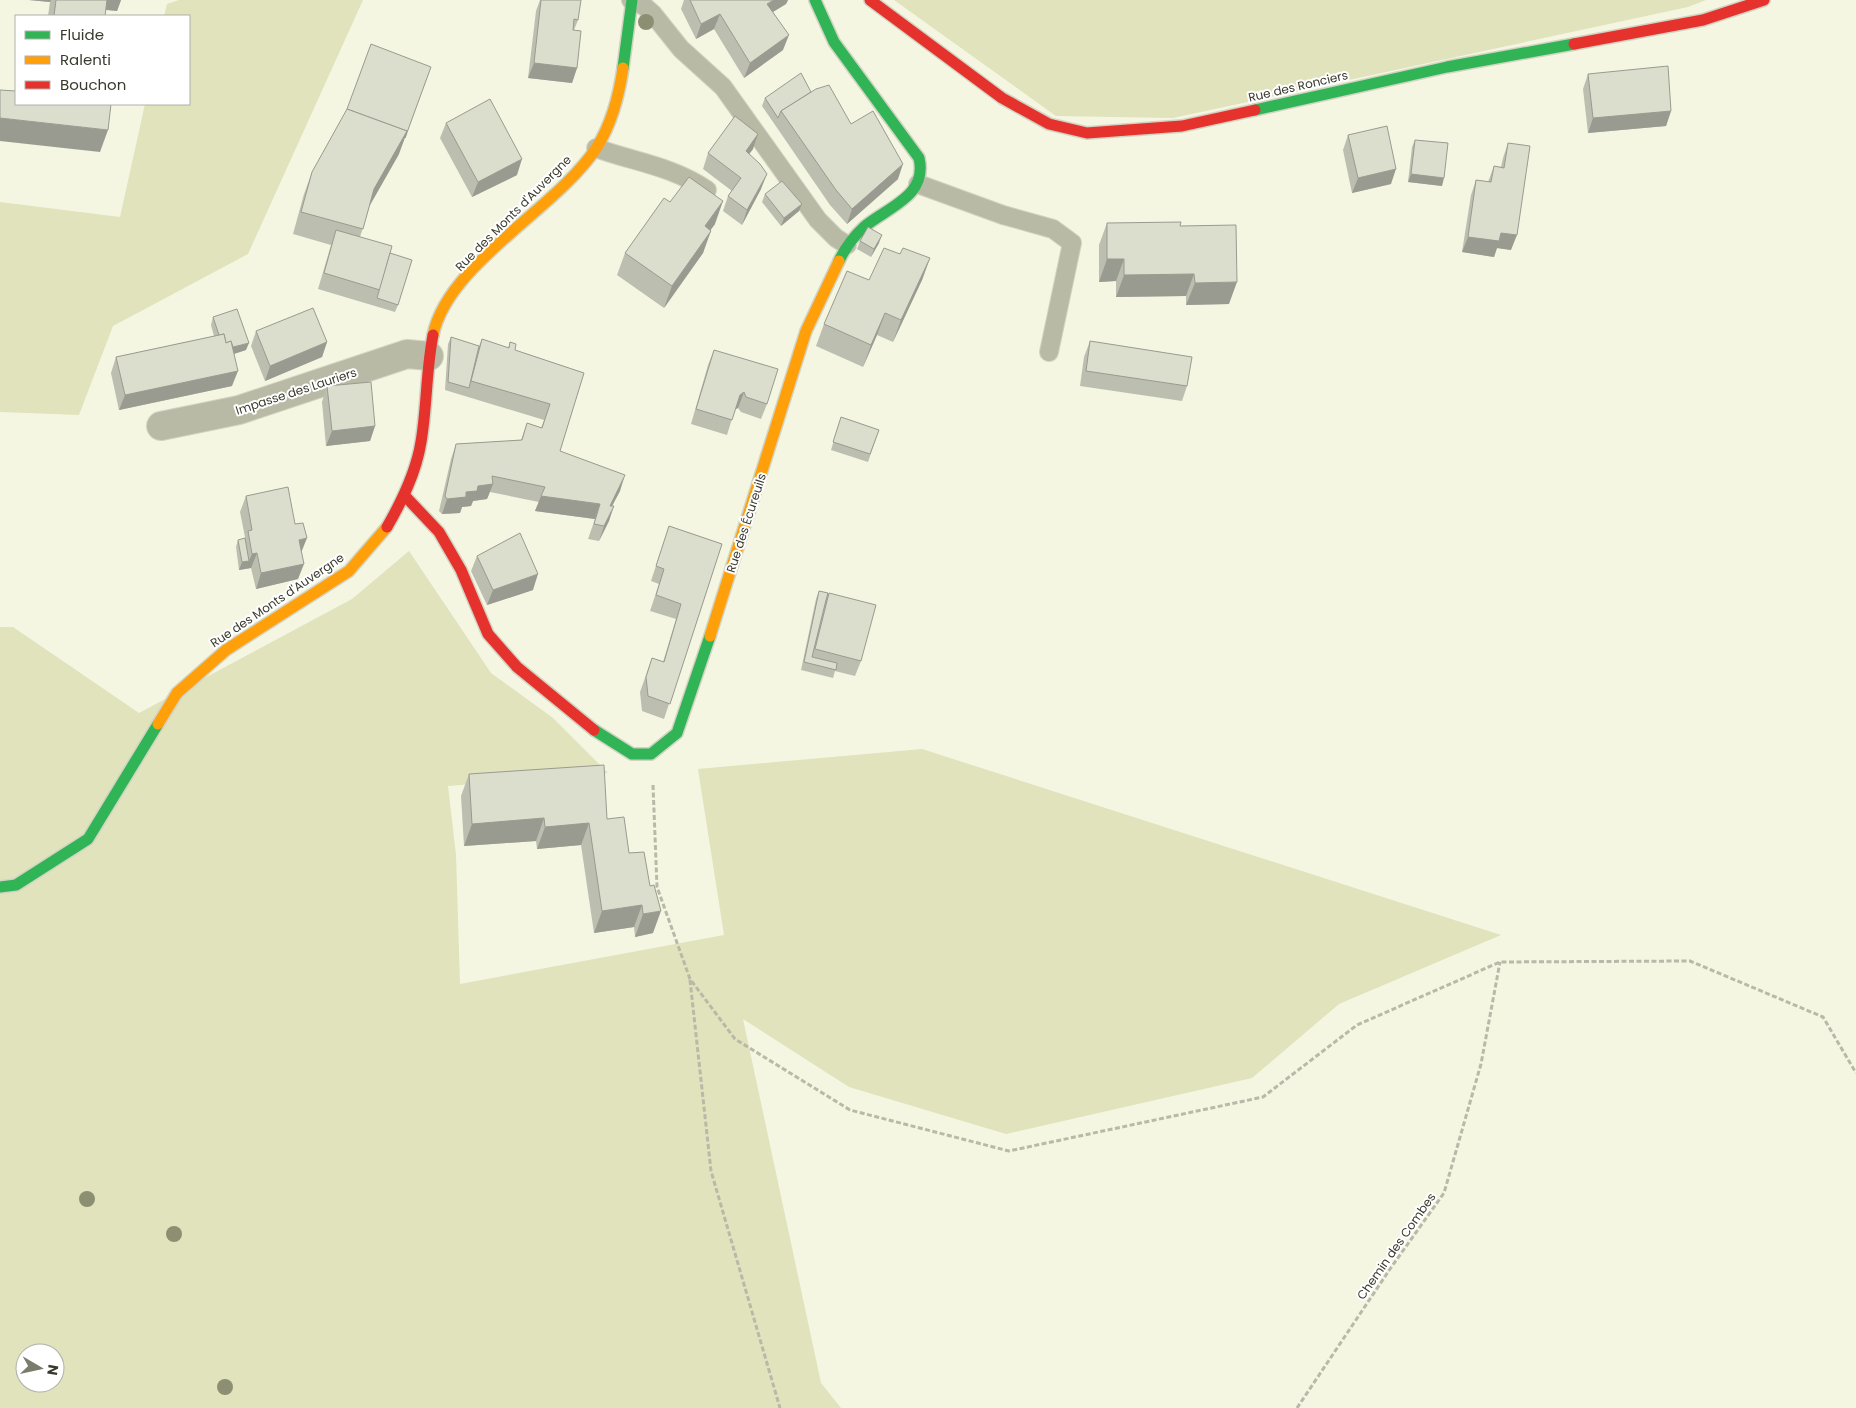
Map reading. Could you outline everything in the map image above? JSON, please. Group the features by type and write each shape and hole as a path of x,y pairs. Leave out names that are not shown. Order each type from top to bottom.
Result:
{"street":[{"name":"Rue des Monts d'Auvergne","path":"0,887 16,885 88,839 177,693 226,650 349,571 387,528 405,496 421,443 429,356 435,326 451,297 475,266 571,178 596,148 608,126 619,94 632,0"},
{"path":"815,0 834,42 918,158 922,171 918,184"},
{"name":"Rue des Ronciers","path":"870,0 1002,98 1049,124 1087,133 1182,126 1447,67 1703,20 1764,0"},
{"name":"Rue des Écureuils","path":"652,754 677,733 741,542 806,331 827,284 847,245 863,228 908,196 918,184"},
{"name":"Impasse des Lauriers","path":"162,426 239,410 407,354 429,356"},
{"path":"405,496 439,532 461,570 488,634 517,667 600,735 632,754 652,754"}],"lane":[{"path":"632,0 653,14 681,49 723,87 818,220 847,245"},
{"path":"596,148 622,158 677,172 709,191"},
{"path":"918,184 1003,215 1054,229 1072,243 1049,352"}],"path":[{"path":"652,754 657,887 690,979 711,1171 780,1408"},
{"path":"690,979 735,1039 850,1110 1009,1150 1263,1097 1357,1025 1500,962 1690,961 1823,1017 1856,1073"},
{"name":"Chemin des Combes","path":"1297,1408 1390,1269 1444,1193 1481,1064 1500,962"}],"green space":[{"path":"179,0 363,0 248,254 113,326 79,415 0,412 0,202 120,217 145,105 190,105 190,15 164,15 167,4"},
{"path":"894,0 1706,0 1688,7 1173,118 1056,116"},
{"path":"409,551 491,673 553,718 608,773 448,786 456,855 460,984 724,935 698,769 922,749 1501,935 1339,1004 1252,1078 1006,1134 849,1087 743,1019 821,1383 841,1408 0,1408 0,627 13,627 139,713 352,599"}],"building":[{"path":"56,0 107,0 105,15 54,15"},
{"path":"541,0 581,0 578,20 574,19 573,30 581,31 577,68 534,63"},
{"path":"690,0 774,0 767,4 789,35 750,63 720,14 701,24"},
{"path":"371,44 431,67 405,138 407,131 347,109"},
{"path":"1668,66 1671,111 1593,118 1588,74"},
{"path":"801,73 811,92 781,111 778,118 765,98"},
{"path":"829,85 851,124 873,111 903,164 852,209 836,190 781,111 816,89"},
{"path":"0,90 15,91 15,105 111,105 108,130 0,118"},
{"path":"490,99 522,159 478,182 446,123"},
{"path":"347,109 407,131 374,189 363,229 301,212 312,172"},
{"path":"735,116 758,134 746,151 760,164 767,174 747,210 728,196 741,178 708,153"},
{"path":"1387,126 1396,169 1358,178 1348,135"},
{"path":"1415,140 1448,143 1444,178 1411,174"},
{"path":"1508,143 1530,146 1517,235 1501,233 1499,241 1468,237 1476,180 1491,182 1494,166 1504,168"},
{"path":"689,177 723,201 705,226 711,231 672,286 625,253 664,198 670,202"},
{"path":"782,181 802,204 784,218 765,194"},
{"path":"1181,222 1180,226 1236,225 1237,282 1195,283 1194,274 1124,275 1124,259 1107,259 1107,223"},
{"path":"868,227 882,235 874,249 860,241"},
{"path":"336,230 392,246 380,290 324,273"},
{"path":"884,248 900,254 903,248 930,258 901,320 885,313 871,345 824,324 847,271 869,280"},
{"path":"390,253 412,260 398,305 377,298"},
{"path":"313,308 327,342 270,366 256,331"},
{"path":"237,309 249,343 233,347 231,341 226,343 224,334 219,335 213,317"},
{"path":"224,334 226,343 231,341 238,371 125,395 116,357"},
{"path":"451,337 479,346 469,388 448,382"},
{"path":"482,339 509,348 510,342 516,344 515,350 584,373 560,451 625,475 610,506 614,506 604,526 594,524 600,504 541,496 545,487 492,476 493,484 478,486 477,491 466,492 466,497 447,499 445,496 456,444 522,440 527,423 542,428 550,404 471,381"},
{"path":"1090,341 1192,357 1187,386 1086,371"},
{"path":"714,350 778,369 767,404 746,397 744,392 740,395 732,420 696,409"},
{"path":"371,382 375,426 332,431 327,386"},
{"path":"841,417 879,430 870,454 833,442"},
{"path":"288,487 295,524 303,523 307,538 299,540 304,564 261,573 257,553 252,554 248,531 252,530 246,496"},
{"path":"669,526 722,544 670,704 648,696 646,677 652,658 664,662 681,604 656,595 664,569 656,566"},
{"path":"520,533 538,574 493,590 477,556"},
{"path":"245,538 249,561 242,562 238,540"},
{"path":"819,591 828,593 812,657 837,663 836,670 804,662"},
{"path":"829,593 876,605 861,661 815,649"},
{"path":"604,765 607,819 624,817 629,853 644,852 650,886 654,885 661,911 643,914 642,905 602,911 589,823 545,827 544,818 472,824 469,774"}],"traffic: fast":[{"path":"623,68 632,0"},
{"path":"815,0 834,42 919,158 920,171 918,182 912,191 904,199 864,227 850,243 839,261"},
{"path":"1255,110 1447,67 1574,44"},
{"path":"594,730 632,754 651,754 677,733 710,636"},
{"path":"0,887 16,885 88,839 158,724"}],"traffic: slow":[{"path":"433,335 443,309 459,284 481,260 557,192 579,170 597,147 614,109 623,68"},
{"path":"710,636 806,331 839,261"},
{"path":"158,724 177,693 226,650 349,571 387,527"}],"traffic: jam":[{"path":"870,0 1002,98 1049,124 1087,133 1182,126 1255,110"},
{"path":"1574,44 1703,20 1764,0"},
{"path":"387,527 408,486 419,453 433,335"},
{"path":"405,496 439,532 461,570 488,634 517,667 594,730"}]}
